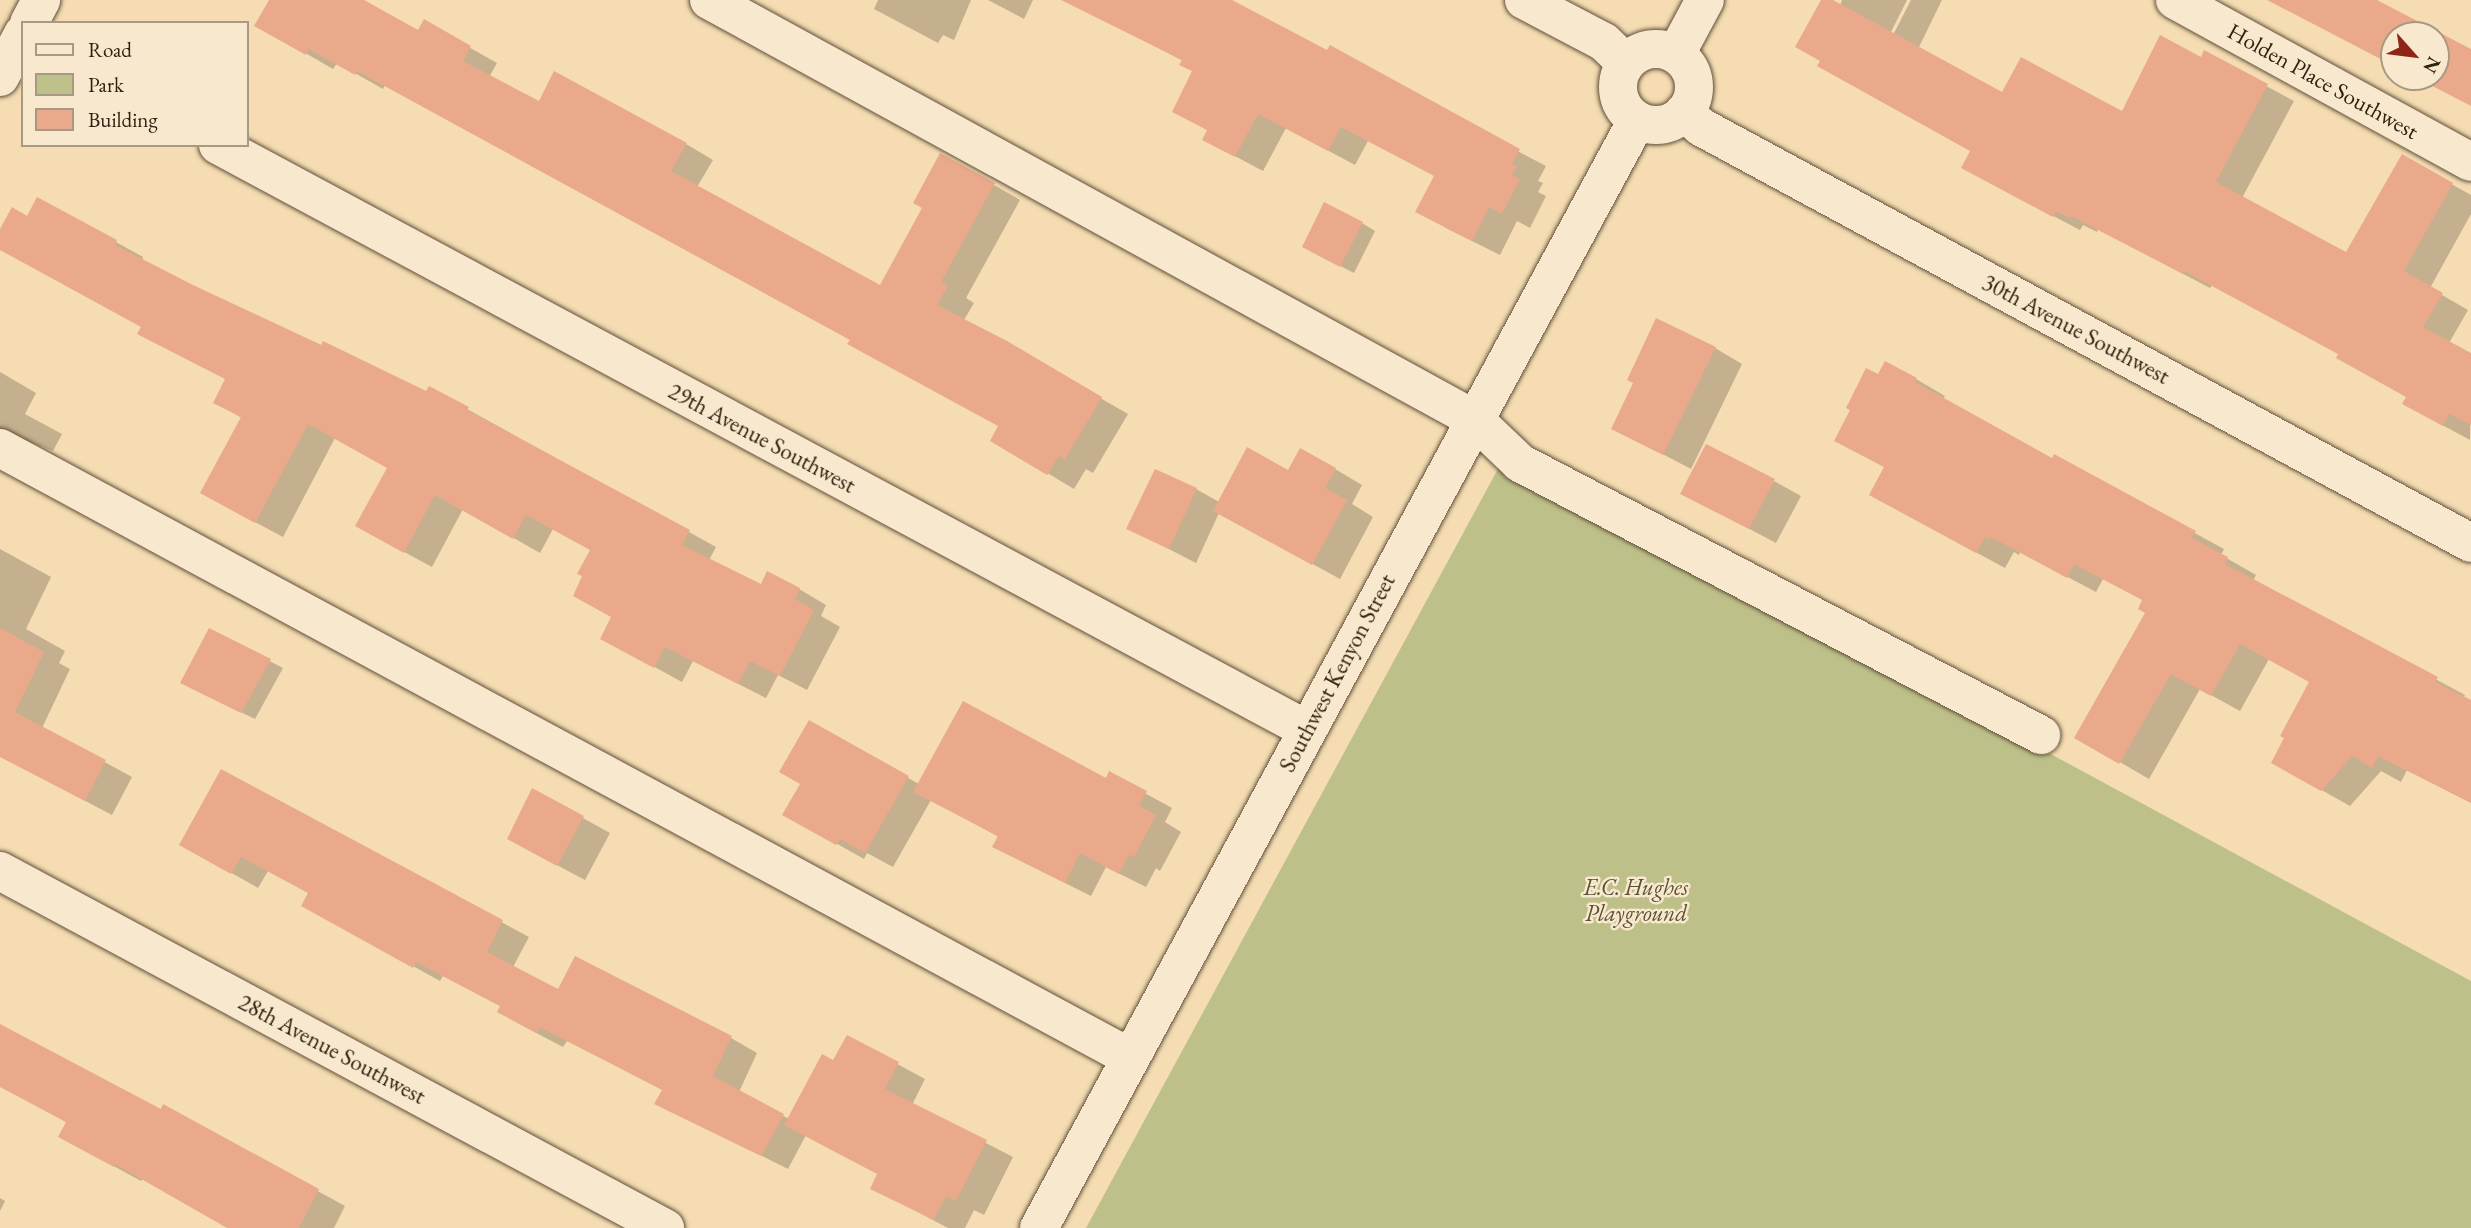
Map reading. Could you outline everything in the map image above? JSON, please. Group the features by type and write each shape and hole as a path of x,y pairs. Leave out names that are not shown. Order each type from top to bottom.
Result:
{"street":[{"path":"27,21 41,0"},
{"path":"709,0 1474,419 1520,463 2041,735"},
{"path":"1524,0 1604,42 1626,64"},
{"path":"1676,54 1705,0"},
{"name":"Holden Place Southwest","path":"2175,0 2471,162"},
{"path":"0,77 19,33"},
{"path":"1655,48 1676,54 1689,66 1693,78 1691,102 1684,112 1664,125 1652,125 1637,120 1622,105 1618,93 1618,80 1626,64 1642,51 1655,48"},
{"name":"30th Avenue Southwest","path":"1684,112 1701,127 2471,542"},
{"name":"Southwest Kenyon Street","path":"1039,1228 1637,120"},
{"name":"29th Avenue Southwest","path":"222,147 1306,729"},
{"path":"0,448 1129,1057"},
{"name":"28th Avenue Southwest","path":"0,871 665,1228"}],"green space":[{"name":"E.C. Hughes Playground","path":"1505,456 1523,469 2471,981 2471,1228 1086,1228"}],"building":[{"path":"269,0 364,0 418,30 424,19 471,46 463,61 539,101 554,71 687,143 671,171 880,285 922,208 913,203 940,153 995,183 941,282 948,286 937,305 1007,341 1102,397 1065,459 1059,456 1047,475 990,441 998,426 847,344 850,340 357,71 355,75 309,49 306,55 254,26"},
{"path":"1061,0 1232,0 1327,50 1330,45 1520,149 1512,164 1517,166 1512,175 1520,179 1502,214 1489,207 1472,241 1415,212 1434,176 1341,127 1328,151 1258,114 1235,157 1202,140 1207,130 1172,112 1192,71 1179,65 1182,60"},
{"path":"1821,0 1833,0 2002,92 2021,57 2122,111 2160,35 2201,57 2204,50 2268,84 2216,182 2346,252 2402,154 2453,183 2404,271 2443,293 2423,327 2471,353 2471,425 2449,414 2443,426 2402,404 2406,397 2336,358 2338,354 2184,271 2183,274 2071,216 2070,218 2056,211 2053,217 1961,168 1970,151 1817,66 1820,61 1795,47"},
{"path":"2267,0 2377,0 2417,21 2380,21 2380,59"},
{"path":"2450,38 2471,49 2471,106 2442,91 2450,91"},
{"path":"37,197 117,240 115,245 193,285 321,345 323,341 426,391 429,386 469,407 467,410 690,530 682,545 761,584 767,571 800,588 795,599 814,610 780,676 750,661 738,684 665,647 654,668 600,639 611,617 573,596 582,576 577,574 590,550 526,515 513,539 435,495 404,553 355,526 387,468 308,424 255,523 200,493 241,417 213,403 225,379 137,334 141,327 0,250 0,229 12,207 27,216"},
{"path":"1324,202 1363,222 1340,267 1302,247"},
{"path":"1656,318 1716,347 1663,455 1611,429 1633,383 1627,380"},
{"path":"1885,361 1917,378 1915,382 2052,458 2054,454 2196,531 2192,538 2228,557 2225,564 2438,677 2435,682 2471,700 2471,803 2378,756 2372,768 2352,756 2321,791 2271,763 2284,738 2280,736 2309,682 2240,644 2211,696 2171,674 2119,764 2074,738 2145,613 2138,609 2142,600 2074,564 2067,578 1991,537 1990,540 1985,537 1976,553 1869,495 1884,467 1834,441 1850,410 1846,408 1866,368 1878,374"},
{"path":"1706,444 1775,479 1749,529 1680,494"},
{"path":"1247,447 1288,470 1300,448 1336,468 1325,488 1347,500 1312,565 1213,511"},
{"path":"1155,469 1197,488 1169,549 1126,529"},
{"path":"0,628 44,652 15,712 106,760 85,801 0,757"},
{"path":"209,628 271,659 241,713 180,683"},
{"path":"963,701 1106,778 1109,771 1147,791 1139,806 1156,815 1134,857 1129,855 1119,874 1080,853 1065,883 992,847 998,836 913,792"},
{"path":"809,720 909,776 865,853 840,839 836,845 782,815 800,784 779,772"},
{"path":"221,769 503,920 487,952 558,989 575,956 732,1036 713,1076 784,1114 761,1156 654,1104 662,1090 540,1027 536,1033 497,1012 500,1006 416,962 413,968 301,906 308,893 241,857 231,874 179,845"},
{"path":"532,788 584,816 557,866 507,839"},
{"path":"0,1024 161,1109 163,1104 319,1189 299,1228 227,1228 115,1164 114,1167 58,1137 66,1122 0,1087"},
{"path":"847,1035 899,1062 885,1089 987,1140 956,1201 946,1196 934,1220 870,1189 877,1174 784,1125 822,1054 833,1060"}]}
